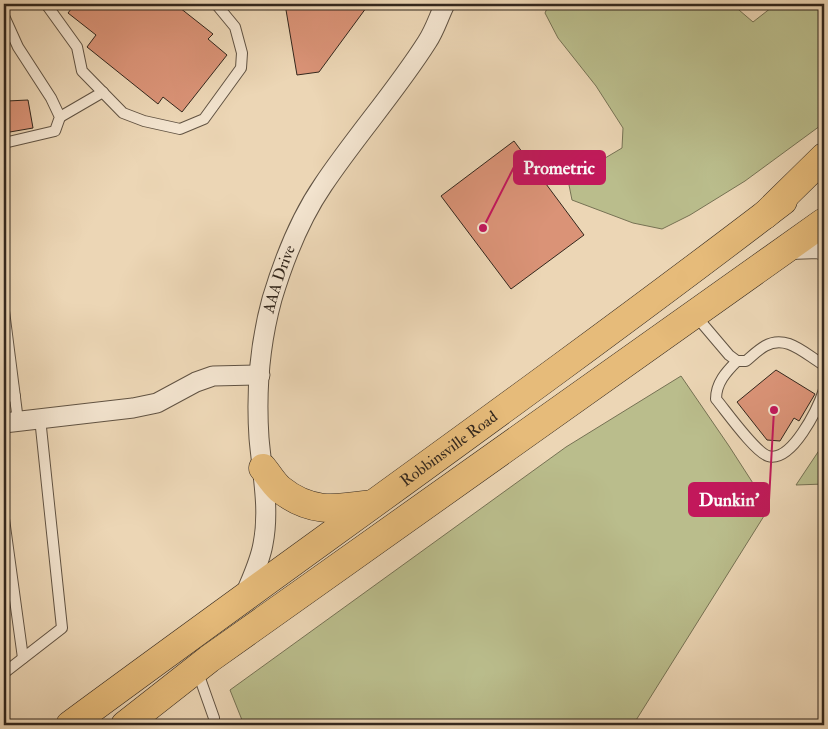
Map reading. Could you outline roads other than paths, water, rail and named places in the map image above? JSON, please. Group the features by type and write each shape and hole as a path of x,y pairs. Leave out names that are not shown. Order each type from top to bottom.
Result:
{"highway":[{"path":"765,215 824,157"},
{"name":"Robbinsville Road","path":"70,725 374,504 824,170"},
{"name":"Robbinsville Road","path":"125,725 196,669 824,222"},
{"path":"263,468 279,488 302,503 320,509 374,504"}],"street":[{"name":"AAA Drive","path":"244,597 263,545 266,508 258,404 260,375 263,337 284,260 322,186 428,41 445,4"},
{"path":"790,247 818,246 824,248"},
{"path":"11,422 133,408 157,403 196,382 213,376 260,375"}],"lane":[{"path":"46,4 77,47 82,71 123,113 144,121 180,129 204,119 241,68 242,53 235,27 216,4"},
{"path":"4,16 18,46 51,98 60,117"},
{"path":"4,142 55,131 60,117 103,92"},
{"path":"4,311 15,396 11,422"},
{"path":"695,314 736,361 746,361 765,346 780,341 791,344 823,366"},
{"path":"736,361 725,373 716,388 716,399 757,449 768,456 778,456 786,452 797,440 817,407 824,390"},
{"path":"4,397 15,396"},
{"path":"4,673 62,628 40,418"},
{"path":"4,519 22,658"},
{"path":"196,669 214,718 214,725"}],"place":[{"name":"Prometric","path":"483,228"},
{"name":"Dunkin'","path":"774,410"}]}
